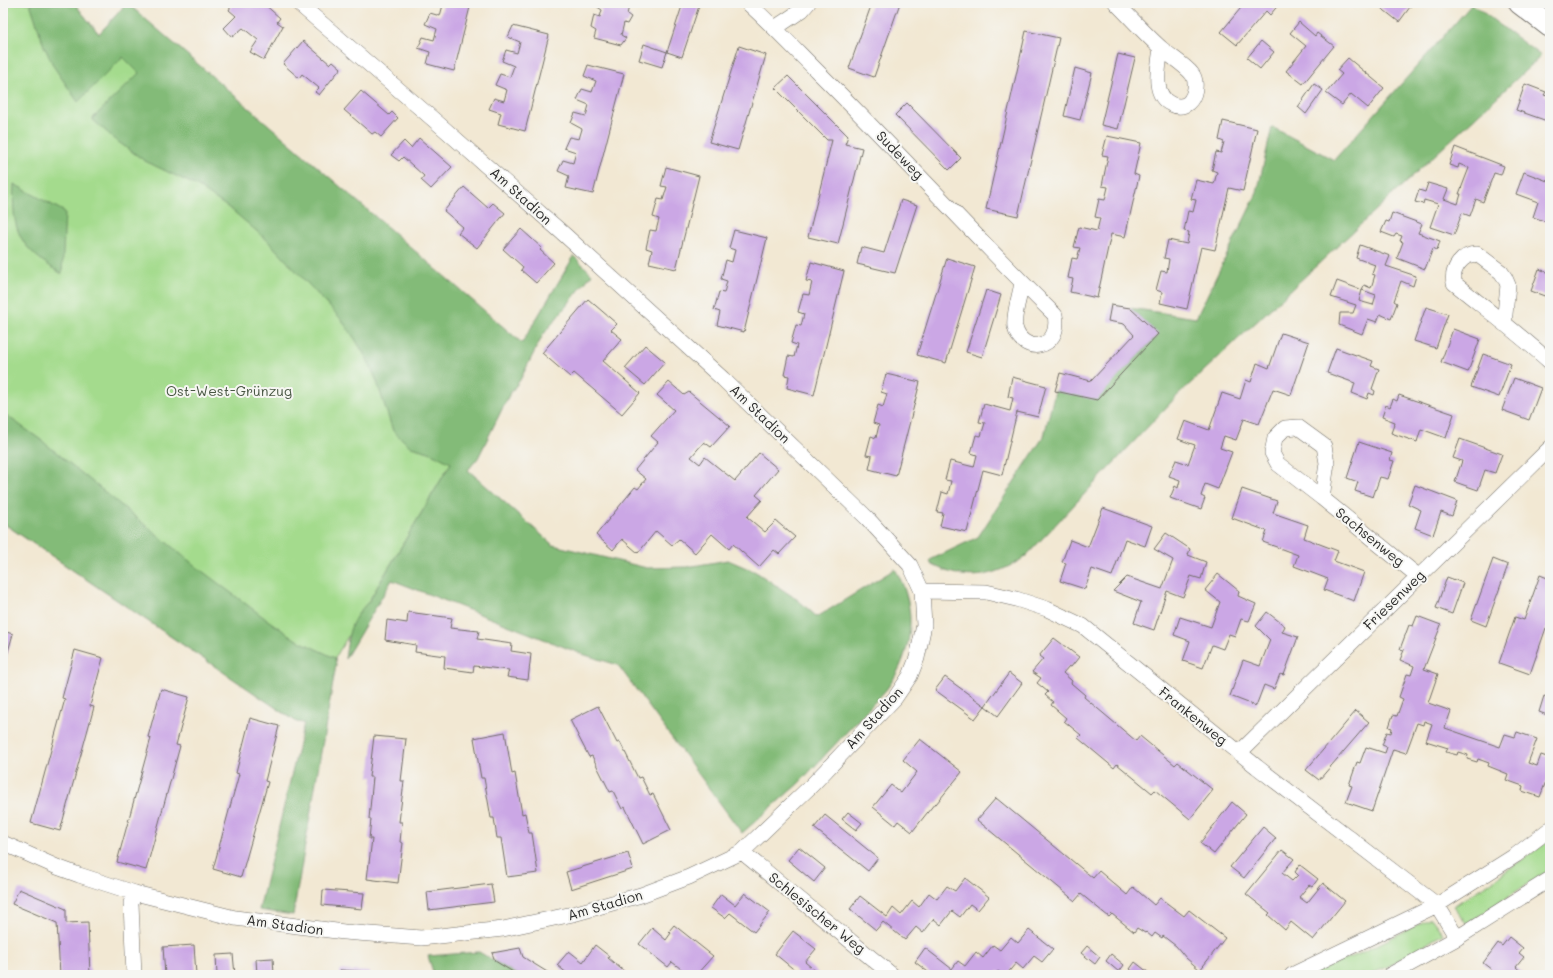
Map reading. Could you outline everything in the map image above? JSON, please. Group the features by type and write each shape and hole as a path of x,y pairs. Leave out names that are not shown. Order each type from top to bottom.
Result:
{"street":[{"name":"Am Stadion","path":"3,843 57,867 135,892 235,918 308,929 421,938 503,929 573,914 641,895 689,877 742,852 813,784 895,698 910,676 917,658 924,625 922,591 910,565 867,518 723,379 503,180 298,3"},
{"name":"Sudeweg","path":"748,3 775,28 883,137 1022,283"},
{"path":"775,28 802,10 808,3"},
{"path":"1116,3 1161,48"},
{"path":"1520,3 1550,26"},
{"path":"1504,324 1508,285 1506,278 1477,254 1471,254 1460,262 1455,270 1452,276 1454,283 1550,362"},
{"name":"Sachsenweg","path":"1322,498 1327,463 1324,446 1298,427 1285,428 1275,438 1272,453 1278,464 1418,576"},
{"name":"Friesenweg","path":"1239,753 1550,448"},
{"name":"Frankenweg","path":"922,591 986,592 1016,599 1047,609 1083,626 1239,753 1437,905"},
{"path":"1292,975 1437,905 1516,855 1550,828"},
{"name":"Schlesischer Weg","path":"742,852 892,975"},
{"path":"1390,975 1457,938 1550,880"},
{"path":"134,975 131,903 135,892"},
{"path":"1437,905 1457,938"}],"green space":[{"name":"Ost-West-Grünzug","path":"3,3 74,3 99,34 127,3 451,463 297,722 3,523"},
{"path":"30,3 74,3 99,34 127,3 522,343 574,256 592,274 543,335 520,380 509,395 478,458 468,470 553,545 647,568 687,567 728,560 756,572 798,600 817,617 895,569 903,584 908,600 910,631 902,662 886,690 798,784 742,833 618,665 582,654 392,580 345,659 349,634 357,615 369,601 451,463 429,452 411,447 393,431 376,379 367,359 355,339 340,318 267,240 233,211 197,186 145,161 117,141 92,119 139,73 123,57 78,102 54,67 44,46"},
{"path":"1472,4 1541,56 1176,397 1025,557 1002,570 979,576 956,574 931,564 930,560 978,537 1044,436 1055,391 1108,387 1158,335 1130,308 1196,318 1257,193 1272,127 1334,160"},
{"path":"14,184 65,212 62,274 36,256 21,238 14,215"},
{"path":"3,413 41,440 198,568 266,619 295,639 335,658 336,665 293,915 259,910 304,723 297,722 3,523"},
{"path":"1550,840 1550,869 1467,924 1453,906 1485,886"},
{"path":"1431,918 1443,934 1385,968 1368,975 1308,975 1363,952"},
{"path":"479,952 518,975 434,975 428,956"}],"building":[{"path":"233,3 263,3 280,18 277,22 283,26 264,60 250,52 258,40 243,28 232,37 224,28 236,16 229,10"},
{"path":"438,3 471,3 454,71 427,64 430,52 418,48 423,37 434,40 437,29 425,24 430,13 440,16 443,5"},
{"path":"597,3 630,3 627,14 631,17 627,24 624,23 621,35 626,38 621,45 594,38 596,31 591,28 594,15 600,17 602,10 596,6"},
{"path":"683,3 700,3 682,57 667,52"},
{"path":"872,3 900,3 874,77 849,68"},
{"path":"1245,3 1280,3 1270,15 1266,11 1237,45 1221,32"},
{"path":"1375,3 1413,3 1399,22"},
{"path":"1299,22 1315,36 1317,33 1334,46 1303,84 1286,71 1306,46 1290,33"},
{"path":"513,26 549,35 525,131 498,124 501,113 489,109 494,98 504,101 507,90 495,85 500,74 510,77 514,66 502,61 506,50 517,53 520,42 508,37"},
{"path":"1026,31 1059,38 1018,216 986,209"},
{"path":"303,41 330,64 333,61 341,68 319,95 315,92 319,88 302,74 299,78 283,64"},
{"path":"1261,41 1274,52 1260,69 1247,58"},
{"path":"644,44 667,52 662,67 639,60"},
{"path":"739,46 766,55 738,150 709,142"},
{"path":"1118,54 1135,58 1118,129 1101,125"},
{"path":"1348,58 1384,88 1368,108 1351,94 1342,105 1326,93 1342,74 1337,70"},
{"path":"588,65 624,74 593,194 566,188 569,176 558,171 563,160 573,163 576,152 564,148 569,137 579,139 582,129 571,123 575,113 586,116 589,105 577,100 582,89 592,92 596,81 584,76"},
{"path":"1075,68 1092,73 1080,120 1064,116"},
{"path":"788,76 848,136 845,144 862,148 838,244 808,237 832,140 827,140 775,88"},
{"path":"1314,84 1323,90 1306,114 1298,107"},
{"path":"1525,84 1546,92 1544,95 1550,97 1550,122 1516,110"},
{"path":"361,91 389,115 392,112 398,118 381,137 375,132 372,134 344,110"},
{"path":"907,103 961,158 949,170 895,115"},
{"path":"1223,121 1257,129 1243,191 1229,188 1215,250 1201,247 1187,309 1160,303 1162,292 1156,290 1161,271 1167,272 1169,259 1164,258 1168,240 1187,244 1189,232 1184,231 1188,211 1193,212 1196,200 1191,199 1196,180 1214,184 1217,172 1212,170 1216,152 1221,153 1224,142 1219,140"},
{"path":"1107,136 1141,143 1134,174 1139,176 1125,237 1111,234 1097,298 1070,292 1073,279 1068,278 1072,258 1077,259 1080,248 1074,247 1079,227 1097,231 1100,218 1095,217 1099,199 1105,200 1108,187 1102,186 1108,156 1102,155"},
{"path":"419,138 452,167 431,189 421,180 424,176 403,157 399,161 391,155 404,141 411,148"},
{"path":"1455,147 1504,166 1501,175 1494,173 1483,202 1476,199 1470,216 1462,213 1454,235 1430,227 1438,204 1424,200 1423,204 1415,202 1419,190 1425,192 1428,183 1448,189 1444,199 1458,204 1461,194 1459,194 1469,168 1459,164 1458,168 1449,165"},
{"path":"666,167 699,176 676,269 649,263 652,250 646,248 650,230 656,231 659,219 653,217 658,199 663,200 667,187 661,186"},
{"path":"1524,172 1550,182 1550,223 1533,217 1538,202 1516,194"},
{"path":"464,187 488,208 493,203 505,213 477,248 458,233 463,227 444,211"},
{"path":"901,200 917,205 895,273 857,264 861,247 884,253"},
{"path":"1392,213 1422,224 1418,233 1440,241 1437,250 1433,248 1425,269 1397,258 1403,242 1400,241 1402,236 1396,234 1394,237 1381,232 1386,221 1389,222"},
{"path":"521,229 542,248 540,250 554,263 536,283 521,270 523,267 503,249"},
{"path":"734,230 767,238 744,332 717,325 720,312 714,310 719,292 724,293 727,281 721,279 726,260 732,262 735,250 729,248"},
{"path":"1360,245 1390,256 1386,266 1416,276 1413,286 1401,281 1394,301 1397,303 1391,319 1380,314 1377,322 1368,319 1362,334 1339,325 1340,313 1353,313 1356,305 1331,297 1337,281 1362,290 1364,285 1371,288 1375,275 1372,274 1375,265 1356,258","holes":["1362,290 1376,295 1373,305 1359,301"]},
{"path":"947,258 975,267 946,363 917,355"},
{"path":"811,262 844,271 814,395 787,388 789,376 784,375 788,356 794,357 797,345 791,343 796,325 801,326 804,314 798,312 803,294 809,295 812,282 806,281"},
{"path":"1539,269 1550,273 1550,298 1531,291"},
{"path":"986,290 1001,295 982,357 966,352"},
{"path":"588,299 617,324 611,330 622,339 603,361 640,393 622,414 574,373 570,377 542,353"},
{"path":"1111,305 1130,308 1158,334 1097,400 1055,391 1060,373 1091,381 1134,335 1124,324 1108,321"},
{"path":"1426,307 1448,314 1436,348 1414,341"},
{"path":"1453,329 1480,339 1468,372 1441,362"},
{"path":"1281,333 1309,342 1291,395 1273,389 1259,424 1244,419 1236,440 1224,436 1220,448 1232,452 1218,489 1205,484 1201,496 1205,498 1201,509 1170,498 1175,486 1178,488 1180,480 1169,476 1176,460 1188,464 1195,445 1178,439 1185,421 1209,430 1222,393 1240,399 1246,380 1251,382 1257,363 1269,368"},
{"path":"645,345 665,362 645,385 625,368"},
{"path":"1336,348 1373,361 1371,366 1379,369 1372,389 1375,391 1374,395 1369,393 1367,399 1352,393 1355,383 1327,373"},
{"path":"1483,354 1511,364 1499,397 1471,387"},
{"path":"886,374 920,382 896,476 869,469 872,456 866,455 871,436 876,438 879,425 873,423 878,405 883,407 887,394 881,392"},
{"path":"1012,377 1046,386 1038,417 1017,412 1002,475 983,470 967,532 940,526 943,513 937,512 942,492 948,494 951,481 945,480 950,461 974,467 977,455 971,453 976,435 981,436 985,423 979,422 984,404 1010,411 1013,398 1008,397"},
{"path":"1514,378 1541,388 1529,420 1502,410"},
{"path":"669,382 684,395 689,392 730,426 711,447 704,442 691,457 700,464 705,457 735,481 759,453 778,469 756,495 762,500 747,517 765,532 776,521 795,537 779,554 774,550 759,567 733,544 729,549 712,534 695,553 679,539 672,545 656,531 638,553 622,539 613,550 596,535 635,487 638,489 646,479 635,470 658,442 651,436 674,410 657,395"},
{"path":"1399,395 1454,414 1446,438 1421,429 1417,442 1391,433 1395,422 1382,417 1386,405 1390,407 1393,399 1397,401"},
{"path":"1460,439 1502,454 1495,473 1485,470 1478,490 1455,482 1462,461 1453,458"},
{"path":"1359,442 1392,453 1390,460 1394,461 1388,479 1380,477 1373,497 1355,491 1358,482 1347,478"},
{"path":"1415,485 1457,501 1452,516 1441,512 1433,535 1415,528 1421,510 1408,504"},
{"path":"1242,489 1277,501 1273,513 1308,525 1304,538 1338,551 1334,561 1364,572 1354,601 1324,590 1328,579 1294,566 1298,555 1263,542 1267,531 1232,518"},
{"path":"1103,508 1152,526 1145,546 1125,539 1112,576 1092,569 1085,589 1060,581 1066,563 1062,562 1070,540 1088,547"},
{"path":"1166,533 1190,549 1188,555 1206,562 1201,579 1191,576 1183,597 1167,591 1154,630 1134,623 1141,602 1113,591 1127,577 1162,589 1173,560 1154,549"},
{"path":"1493,559 1508,565 1486,626 1471,620"},
{"path":"1218,574 1239,591 1238,596 1256,604 1249,621 1241,619 1235,636 1229,634 1223,649 1212,645 1203,668 1183,661 1190,641 1174,635 1180,617 1211,627 1220,602 1205,590"},
{"path":"1540,575 1550,579 1550,629 1546,628 1530,674 1499,663 1515,617 1524,620"},
{"path":"1447,577 1463,583 1452,614 1436,608"},
{"path":"408,612 452,618 450,628 479,631 477,639 512,644 511,651 531,654 528,680 507,677 509,670 474,666 473,672 444,668 445,656 415,652 416,645 385,640 387,620 407,623"},
{"path":"1267,612 1285,626 1282,632 1298,637 1284,675 1280,674 1274,689 1264,685 1256,706 1230,696 1243,660 1260,666 1270,640 1256,626"},
{"path":"1417,616 1441,625 1424,669 1438,674 1428,703 1451,711 1445,728 1500,747 1505,734 1515,737 1517,732 1537,739 1528,763 1537,766 1541,755 1550,758 1550,777 1548,776 1540,797 1522,791 1523,786 1506,780 1508,774 1488,766 1489,763 1478,759 1477,762 1467,759 1468,755 1458,752 1457,755 1446,752 1448,748 1426,741 1432,724 1424,721 1423,725 1417,723 1406,753 1393,749 1372,811 1346,802 1352,786 1349,785 1357,762 1360,763 1366,747 1385,753 1387,747 1382,745 1387,732 1391,733 1392,728 1389,727 1393,715 1397,716 1403,699 1399,697 1407,674 1411,675 1414,666 1400,660 1404,650 1400,649 1409,625 1413,626"},
{"path":"3,631 13,634 3,669"},
{"path":"1054,638 1079,657 1071,667 1069,666 1063,673 1072,681 1071,683 1085,695 1084,697 1136,741 1140,736 1175,765 1178,762 1213,790 1190,819 1155,790 1152,793 1117,764 1114,768 1078,738 1081,735 1064,721 1066,718 1051,705 1053,702 1045,695 1048,692 1037,683 1041,678 1032,672 1043,659 1039,656"},
{"path":"75,650 103,658 90,706 94,707 60,831 31,823 65,699 62,698"},
{"path":"1009,673 1022,683 998,716 985,706"},
{"path":"945,677 985,706 975,719 935,690"},
{"path":"161,689 189,697 176,745 180,746 146,870 117,862 151,738 148,737"},
{"path":"1544,696 1550,698 1550,716 1539,712"},
{"path":"598,706 617,743 620,742 638,778 641,777 650,795 653,794 671,830 643,844 625,807 622,809 613,791 610,792 592,756 589,757 570,720"},
{"path":"1356,711 1369,722 1319,780 1306,770"},
{"path":"250,718 279,726 265,781 268,782 241,877 213,869 239,774 236,773"},
{"path":"505,732 512,774 515,773 522,814 525,813 529,833 532,833 538,873 507,877 501,838 497,838 494,818 491,818 484,778 481,778 474,738"},
{"path":"374,736 406,739 401,781 404,781 399,822 402,822 400,842 403,843 398,883 367,879 372,839 369,839 371,819 369,819 373,777 369,777"},
{"path":"920,739 962,772 912,832 898,821 895,825 873,807 891,785 901,793 917,772 903,760"},
{"path":"996,798 1093,878 1099,871 1127,895 1133,887 1154,905 1160,898 1184,916 1189,910 1225,938 1200,970 1186,958 1176,946 1163,936 1162,938 1155,933 1152,937 1146,932 1145,933 1137,928 1134,932 1112,914 1109,917 1081,894 1075,901 977,820"},
{"path":"1232,802 1246,814 1214,854 1200,843"},
{"path":"848,812 862,823 856,830 842,819"},
{"path":"825,815 878,858 868,871 814,828"},
{"path":"1263,827 1276,838 1244,878 1230,867"},
{"path":"799,847 825,868 814,882 788,860"},
{"path":"1282,850 1294,859 1282,873 1292,881 1298,875 1295,872 1300,865 1318,879 1312,887 1309,885 1299,897 1307,903 1323,883 1345,901 1313,940 1291,922 1285,930 1268,915 1270,913 1246,894"},
{"path":"628,853 633,869 571,889 566,872"},
{"path":"965,878 989,897 978,910 970,904 960,917 952,911 941,925 934,919 923,933 916,927 905,940 883,922 876,930 850,909 860,896 887,917 893,908 901,915 912,901 919,907 929,893 937,899 947,886 955,891"},
{"path":"491,884 494,902 429,910 427,892"},
{"path":"19,889 66,909 66,923 88,922 90,975 60,975 57,923 12,904"},
{"path":"323,890 364,893 362,909 322,905"},
{"path":"745,893 770,912 754,932 730,913 725,918 711,908 721,894 735,905"},
{"path":"674,925 713,956 696,975 689,975 672,962 668,967 639,944 652,928 666,940 671,933 669,931"},
{"path":"1029,930 1053,949 1042,962 1034,956 1023,969 1016,963 1006,975 1003,975 998,971 995,975 932,975 915,962 925,948 952,969 958,961 965,966 976,952 983,958 993,945 1000,950 1011,937 1018,943"},
{"path":"793,931 816,949 805,962 818,973 816,975 795,975 797,972 775,954"},
{"path":"1509,937 1523,948 1519,953 1524,957 1516,967 1525,975 1488,975 1492,970 1483,963 1498,943 1502,946"},
{"path":"194,945 196,975 165,975 163,947"},
{"path":"595,945 609,956 608,958 626,973 624,975 569,975 557,965 569,951 583,962"},
{"path":"1087,946 1100,957 1095,964 1081,953"},
{"path":"520,948 523,957 552,975 518,975 495,961 492,953"},
{"path":"233,954 235,975 217,975 216,955"},
{"path":"1111,954 1124,965 1119,972 1106,961"},
{"path":"273,958 274,975 257,975 256,959"},
{"path":"1135,962 1149,973 1147,975 1137,975 1130,969"},
{"path":"340,970 370,972 370,975 340,975"}]}
